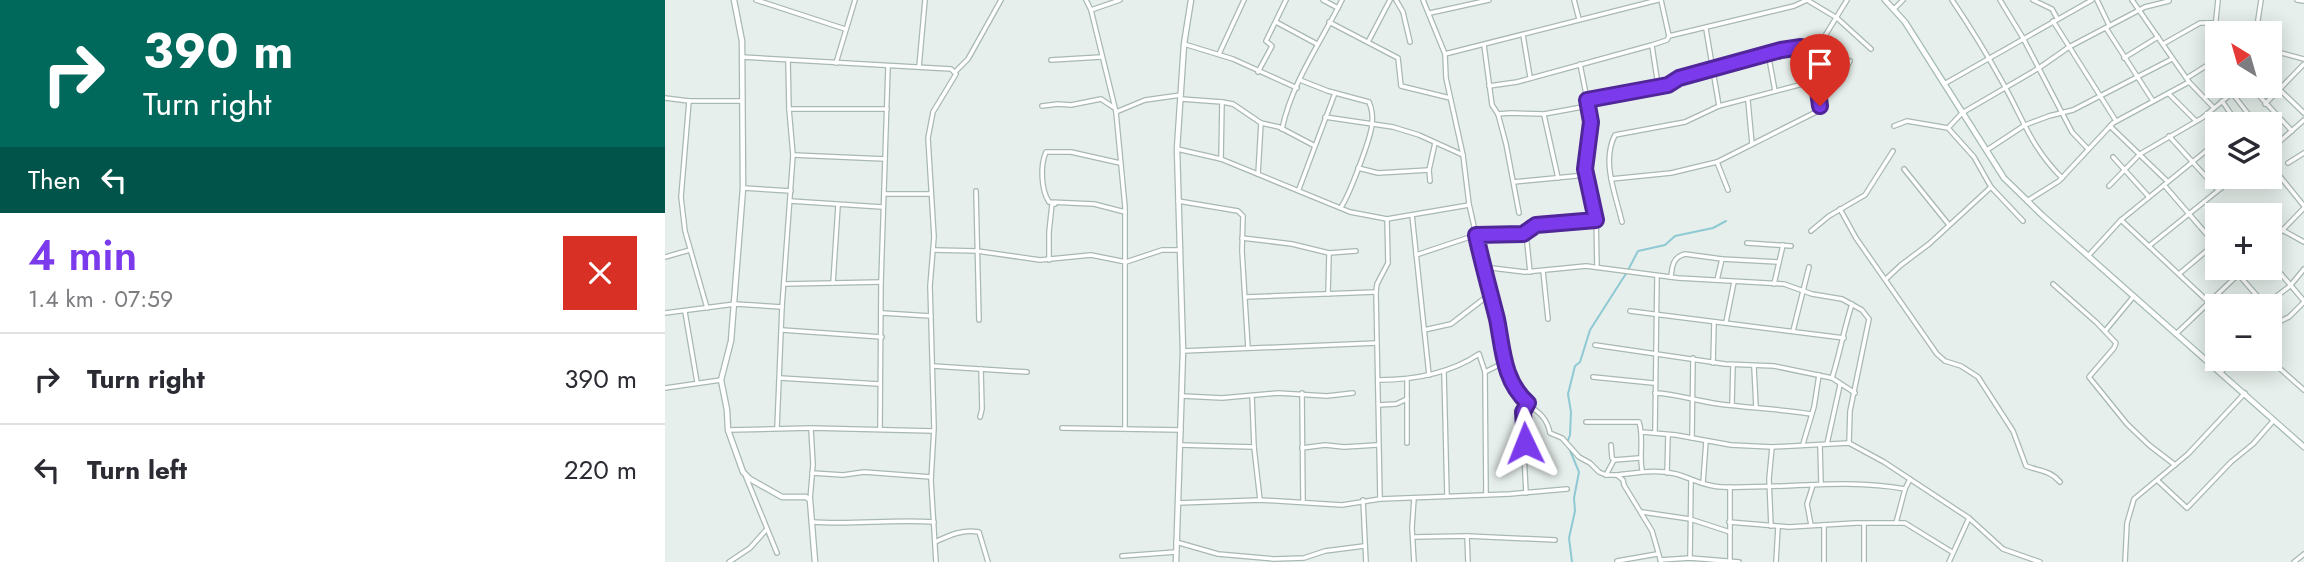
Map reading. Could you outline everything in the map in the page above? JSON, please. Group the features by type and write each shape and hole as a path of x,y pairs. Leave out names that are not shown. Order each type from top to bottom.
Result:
{"street":[{"path":"734,0 742,41 743,188 731,341 721,380 728,430 776,553"},
{"path":"756,0 845,29"},
{"path":"836,63 855,0"},
{"path":"919,67 925,0"},
{"path":"955,72 968,60 1001,0"},
{"path":"1086,0 1091,10 1115,110 1125,212 1125,428"},
{"path":"1091,10 1120,0"},
{"path":"1176,562 1183,351 1177,149 1184,44 1191,0"},
{"path":"1219,54 1244,0"},
{"path":"1258,72 1272,46 1266,41 1286,0"},
{"path":"1323,0 1338,8"},
{"path":"1282,129 1300,80 1342,0"},
{"path":"1368,42 1390,0"},
{"path":"1396,0 1403,12 1410,41"},
{"path":"1423,0 1445,54 1445,78 1463,155 1469,204 1507,373 1517,394 1546,419 1550,433 1562,438 1579,457 1606,475 1635,474 1641,470 1730,487 1821,483 1872,484 1905,489"},
{"path":"1430,13 1489,0"},
{"path":"1574,0 1579,19"},
{"path":"1445,54 1640,2 1659,0 1669,36"},
{"path":"1489,86 1652,45 1667,40 1669,36 1706,29 1794,6 1807,0 1837,18 1871,49"},
{"path":"1821,101 1815,52 1847,0"},
{"path":"1885,0 1894,9 2004,178 2304,447"},
{"path":"1894,9 1903,0"},
{"path":"1952,0 2004,86 2031,140 2062,178"},
{"path":"2000,0 2072,132 2088,149"},
{"path":"2033,0 2052,9 2070,47 2116,121"},
{"path":"1944,84 2055,19 2095,0 2124,58 2153,102"},
{"path":"2132,0 2172,59 2214,108"},
{"path":"2216,21 2218,0"},
{"path":"2258,21 2261,0"},
{"path":"2297,0 2304,1"},
{"path":"1948,128 1962,113 2070,47 2153,3 2164,4 2169,1"},
{"path":"1275,22 1317,44"},
{"path":"1329,22 1398,58 1401,86 1450,98"},
{"path":"2163,44 2200,23 2205,23"},
{"path":"1706,29 1719,106"},
{"path":"1523,35 1530,77"},
{"path":"2124,58 2159,37"},
{"path":"1184,44 1219,54 1297,88"},
{"path":"1484,44 1492,105 1498,114 1519,213"},
{"path":"1652,45 1658,85"},
{"path":"1587,100 1668,85 1679,78 1713,67 1768,53 1801,47 1815,52"},
{"path":"1768,53 1775,91"},
{"path":"2282,53 2304,62 2282,86"},
{"path":"742,57 951,69 955,72"},
{"path":"1051,61 1101,57"},
{"path":"1985,151 2025,125 2064,113 2172,59"},
{"path":"777,428 793,155 788,60"},
{"path":"1611,179 1671,173 1717,162 1783,130 1816,111 1844,74 1850,61"},
{"path":"1580,64 1591,122 1585,160 1596,220 1597,267"},
{"path":"880,429 881,282 888,66"},
{"path":"2027,201 2062,178 2116,121 2169,94 2205,69"},
{"path":"936,562 931,477 933,366 930,286 934,250 928,130 933,112 956,77 955,72"},
{"path":"1300,80 1369,102 1372,126 1341,207"},
{"path":"1622,222 1611,179 1610,154 1615,135 1685,122 1719,106 1818,80"},
{"path":"2282,92 2304,113"},
{"path":"1299,190 1335,93"},
{"path":"2169,94 2196,121"},
{"path":"1115,110 1145,100 1181,97 1222,102 1233,104 1261,122 1268,122 1315,146"},
{"path":"665,98 741,101"},
{"path":"2109,186 2140,154 2196,121 2226,98"},
{"path":"2260,98 2292,131"},
{"path":"2265,104 2271,98"},
{"path":"1042,106 1071,105 1101,99 1115,110"},
{"path":"1748,100 1752,144"},
{"path":"689,101 681,197 685,230 707,308"},
{"path":"2222,101 2230,112"},
{"path":"1221,159 1222,102"},
{"path":"1498,114 1544,114 1588,106"},
{"path":"789,108 887,109"},
{"path":"1544,114 1558,178"},
{"path":"1325,117 1393,127 1419,135 1463,155"},
{"path":"2282,140 2304,120"},
{"path":"1894,126 1914,121 1948,128 1968,149 1991,187 2023,221"},
{"path":"1258,174 1261,122"},
{"path":"2110,126 2140,154 2205,232"},
{"path":"2149,246 2218,190 2169,136"},
{"path":"1430,180 1429,170 1435,143"},
{"path":"1177,149 1221,159 1350,212 1387,219 1469,204"},
{"path":"1811,231 1840,209 1865,195 1893,151"},
{"path":"1120,163 1071,152 1045,152 1042,167 1045,196 1049,202 1094,204 1125,212"},
{"path":"2089,255 2121,220 2205,152"},
{"path":"2288,163 2304,153"},
{"path":"793,155 884,159"},
{"path":"2113,157 2150,197"},
{"path":"1717,162 1728,190"},
{"path":"1358,168 1378,173 1429,170"},
{"path":"1904,169 1949,225"},
{"path":"1514,182 1587,175"},
{"path":"2282,179 2304,207 2284,231 2304,242"},
{"path":"1887,279 1991,187"},
{"path":"743,188 791,191"},
{"path":"976,191 979,320"},
{"path":"885,194 931,194"},
{"path":"790,201 883,207"},
{"path":"1178,201 1241,212 1248,348"},
{"path":"1049,260 1052,204 1057,203"},
{"path":"833,283 838,206"},
{"path":"1840,209 1880,274 1887,279 1941,359 1967,369 1978,377 2013,431 2026,467 2055,475 2060,482"},
{"path":"1412,215 1429,375"},
{"path":"1380,499 1376,292 1377,284 1388,263 1387,219"},
{"path":"1531,271 1526,233 1530,227 1596,220"},
{"path":"2121,220 2205,300"},
{"path":"1416,255 1476,235 1526,233"},
{"path":"1242,238 1292,244 1329,253 1356,251"},
{"path":"1747,243 1791,246"},
{"path":"1774,284 1783,245"},
{"path":"665,257 690,250"},
{"path":"934,250 977,251 1049,260 1091,255 1126,262 1162,250 1180,250"},
{"path":"2179,274 2205,252"},
{"path":"1328,294 1329,253"},
{"path":"1671,277 1674,261 1679,255 1779,262"},
{"path":"1717,280 1722,259"},
{"path":"1483,267 1531,271 1597,267 1657,276 1774,284 1842,299 1870,319 1850,411 1849,443"},
{"path":"1793,331 1809,267"},
{"path":"2280,294 2304,269"},
{"path":"1543,271 1548,319"},
{"path":"1655,432 1657,276"},
{"path":"2282,276 2304,302 2299,310 2282,321"},
{"path":"2217,294 2232,280"},
{"path":"2243,280 2256,294"},
{"path":"785,284 881,282"},
{"path":"1726,322 1734,282"},
{"path":"2053,284 2116,343 2089,377 2126,424 2175,465"},
{"path":"1246,297 1376,292"},
{"path":"1424,330 1451,324 1490,294"},
{"path":"2105,331 2134,296"},
{"path":"665,313 735,304 782,307"},
{"path":"1832,378 1852,304"},
{"path":"2176,334 2205,306"},
{"path":"685,311 697,382"},
{"path":"1630,311 1844,338"},
{"path":"882,313 931,316"},
{"path":"1713,363 1714,322"},
{"path":"782,330 882,337"},
{"path":"1183,351 1377,343"},
{"path":"1595,345 1713,363 1774,366 1832,378 1855,394"},
{"path":"1378,380 1407,379 1444,372 1479,354 1485,372 1486,495"},
{"path":"1692,438 1693,358"},
{"path":"1485,372 1505,362"},
{"path":"1732,404 1733,365"},
{"path":"933,366 1027,372"},
{"path":"1754,366 1756,407"},
{"path":"980,417 981,369"},
{"path":"2282,371 2304,390"},
{"path":"1444,372 1447,496"},
{"path":"1803,444 1811,424 1819,375"},
{"path":"1593,377 1654,383"},
{"path":"780,378 880,384"},
{"path":"1407,379 1407,443"},
{"path":"665,388 721,380"},
{"path":"1827,444 1840,385"},
{"path":"1182,396 1222,398 1278,393 1327,396 1353,393"},
{"path":"1302,393 1303,501"},
{"path":"1655,393 1811,414"},
{"path":"2125,562 2127,523 2131,506 2141,492 2175,465 2245,393"},
{"path":"1252,396 1260,500"},
{"path":"1379,405 1396,404 1407,399"},
{"path":"1526,493 1523,412 1528,403"},
{"path":"2158,481 2187,508 2274,420"},
{"path":"1586,422 1639,422 1642,432 1641,470"},
{"path":"728,430 811,428 933,431"},
{"path":"811,428 813,473 810,522 815,562"},
{"path":"1062,428 1181,430"},
{"path":"1642,432 1731,445 1772,447 1849,443 1969,518 2003,549 2040,562"},
{"path":"1667,473 1668,435"},
{"path":"1703,483 1706,441"},
{"path":"1180,445 1254,447"},
{"path":"1302,448 1377,445"},
{"path":"1611,445 1614,460"},
{"path":"1819,445 1821,483"},
{"path":"1771,526 1772,447"},
{"path":"1614,460 1640,457"},
{"path":"1606,475 1614,460"},
{"path":"743,472 782,498 806,497 810,500"},
{"path":"813,473 843,475 864,472 931,477"},
{"path":"1618,475 1653,531 1660,561 1690,558 1739,562"},
{"path":"1896,523 1910,479"},
{"path":"1690,558 1691,481"},
{"path":"1811,526 1807,504 1813,485"},
{"path":"1730,487 1730,561"},
{"path":"1178,503 1260,500 1342,505 1363,500 1567,489"},
{"path":"1414,498 1414,562"},
{"path":"1363,500 1366,562"},
{"path":"1642,512 1690,519 1730,532"},
{"path":"1949,562 1969,518"},
{"path":"810,522 841,524 902,519 934,522"},
{"path":"1729,522 1777,527 1905,523 1952,552"},
{"path":"1864,524 1864,562"},
{"path":"1824,525 1824,562"},
{"path":"1776,562 1777,527"},
{"path":"729,562 750,548 766,530"},
{"path":"935,541 955,533 970,530 979,532 988,562"},
{"path":"1413,537 1467,536 1555,540"},
{"path":"1467,536 1468,562"},
{"path":"1176,542 1232,556 1274,560 1311,560 1317,553 1364,546"},
{"path":"1122,556 1176,552"},
{"path":"1617,561 1657,554"},
{"path":"2294,562 2304,554"},
{"path":"1231,562 1232,556"}],"waterway":[{"path":"1567,443 1571,412 1568,394 1575,366 1580,362 1590,330 1638,251 1665,245 1675,236 1713,228 1726,221"},
{"path":"1569,448 1579,472 1569,538 1572,562"}],"route":[{"path":"1525,443 1523,412 1528,403 1517,394 1507,373 1497,318 1476,235 1523,234 1536,225 1596,220 1585,169 1591,122 1587,100 1668,85 1679,78 1713,67 1801,47 1815,52 1820,106"}]}
